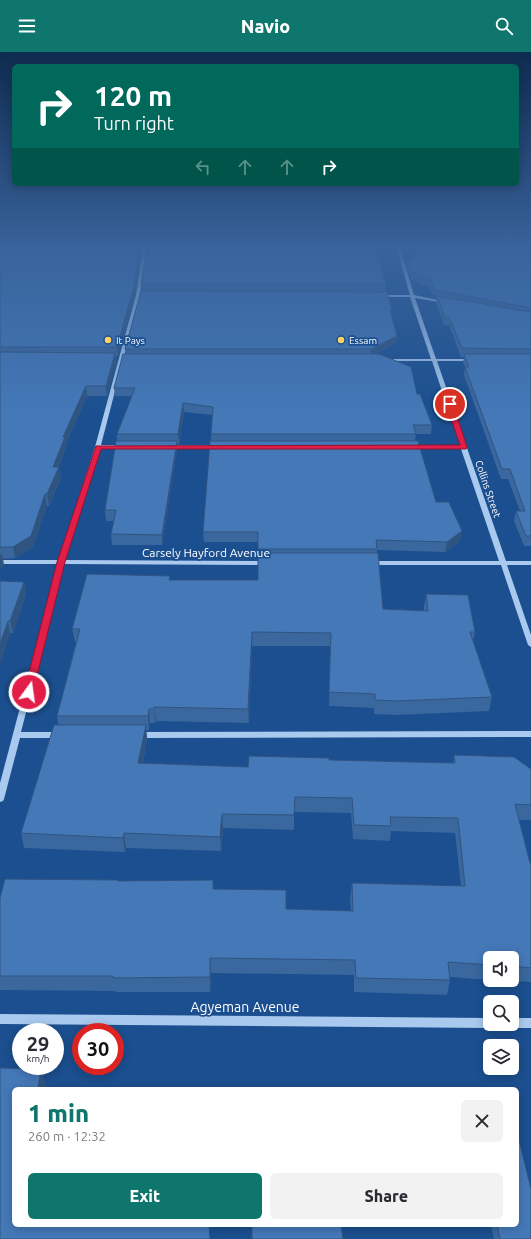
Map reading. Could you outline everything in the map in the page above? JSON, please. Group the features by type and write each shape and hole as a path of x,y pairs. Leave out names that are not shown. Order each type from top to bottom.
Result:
{"street":[{"path":"0,799 18,735 61,562 98,447 136,303"},
{"name":"Collins Street","path":"415,303 436,360 531,645"},
{"path":"114,360 129,360"},
{"path":"380,360 475,360"},
{"path":"98,447 130,447"},
{"path":"162,447 226,447"},
{"path":"408,447 464,447"},
{"name":"Carsely Hayford Avenue","path":"0,562 274,563"},
{"path":"361,563 531,563"},
{"path":"128,735 531,734"},
{"path":"18,735 65,735"},
{"name":"Agyeman Avenue","path":"0,1019 483,1023"},
{"path":"519,1023 531,1023"}],"building":[{"path":"0,303 129,303 117,347 0,347"},
{"path":"138,303 390,303 392,310 390,310 397,336 371,349 125,349"},
{"path":"440,303 480,303 531,312 531,349 462,348 449,317 445,317"},
{"path":"506,303 531,303 531,308"},
{"path":"0,352 115,353 106,386 86,386 63,437 65,437 53,467 59,467 47,494 45,494 31,536 13,547 0,547"},
{"path":"123,354 379,354 411,367 417,394 420,394 432,425 413,425 416,434 211,434 213,407 183,403 178,434 117,434 135,388 114,388"},
{"path":"464,354 531,354 531,536 526,536 516,511 525,511 510,469 502,469 465,367 469,367"},
{"path":"116,441 177,441 162,535 111,534 116,510 105,510"},
{"path":"210,441 418,441 436,502 449,502 462,531 447,542 376,540 377,549 258,549 258,532 203,532"},
{"path":"258,553 378,553 383,609 428,611 426,594 468,595 475,632 470,632 492,697 397,701 375,700 375,694 329,692 331,633 252,632 248,709 154,707 154,709 149,709 148,716 57,716 80,629 72,629 87,574 170,576 169,580 258,580"},
{"path":"0,581 24,582 0,644"},
{"path":"54,725 146,725 138,763 248,767 249,756 329,758 329,760 455,763 454,755 514,757 531,769 531,805 515,804 531,863 531,968 519,967 519,951 483,951 483,964 448,962 450,980 356,978 355,960 210,958 210,977 113,978 113,976 0,976 0,898 5,879 118,881 213,880 213,889 286,890 286,909 353,911 352,883 465,886 458,818 390,817 391,826 354,825 352,798 295,797 294,815 222,814 220,837 124,833 123,838 21,833"},
{"path":"0,1068 12,1068 12,1075 40,1075 38,1087 12,1087 12,1227 209,1227 210,1239 0,1239"},
{"path":"519,1140 531,1189 531,1239 500,1239 497,1227 519,1227"},
{"path":"252,1227 341,1227 343,1239 252,1239"}],"place":[{"name":"It Pays","path":"108,340"},
{"name":"Essam","path":"341,340"}],"route":[{"path":"29,692 61,562 98,447 464,447 450,404"}]}
